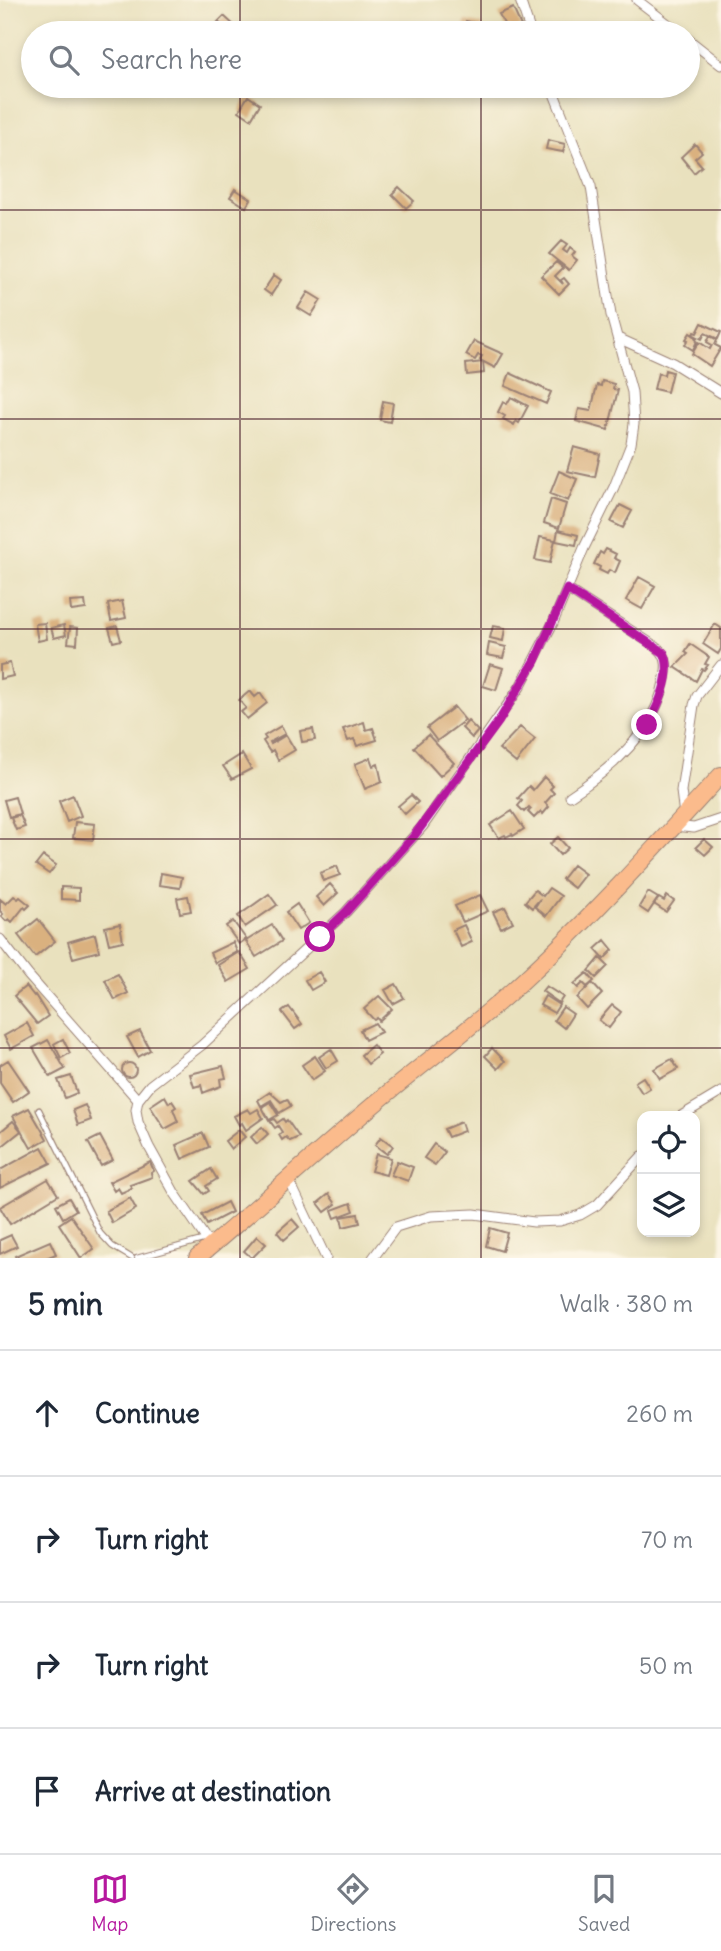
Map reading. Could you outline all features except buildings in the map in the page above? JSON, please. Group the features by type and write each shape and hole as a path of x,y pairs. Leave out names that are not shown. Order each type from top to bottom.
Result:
{"highway":[{"path":"197,1258 209,1243 526,979 598,909 721,775"}],"street":[{"path":"520,0 527,21"},
{"path":"637,0 664,21"},
{"path":"700,48 721,65"},
{"path":"209,1243 174,1192 149,1147 138,1122 138,1100 150,1085 202,1045 346,912 414,836 499,721 520,687 553,624 631,444 635,408 611,315 591,187 556,98"},
{"path":"618,338 673,363 721,393"},
{"path":"567,589 659,648 666,658 663,691 655,713 647,725 606,768 570,796"},
{"path":"721,665 697,696 694,705 679,820 694,828 721,820"},
{"path":"0,939 28,975 138,1100"},
{"path":"689,1111 721,1092"},
{"path":"373,1258 396,1227 415,1219 474,1214 534,1222 560,1222 580,1215 597,1205 637,1161"},
{"path":"288,1178 326,1258"}],"lane":[{"path":"39,1110 100,1233 113,1247 134,1258 209,1243"}],"route":[{"path":"320,937 404,849 499,721 535,661 567,589 664,653 667,670 663,691 655,713 647,725"}]}
